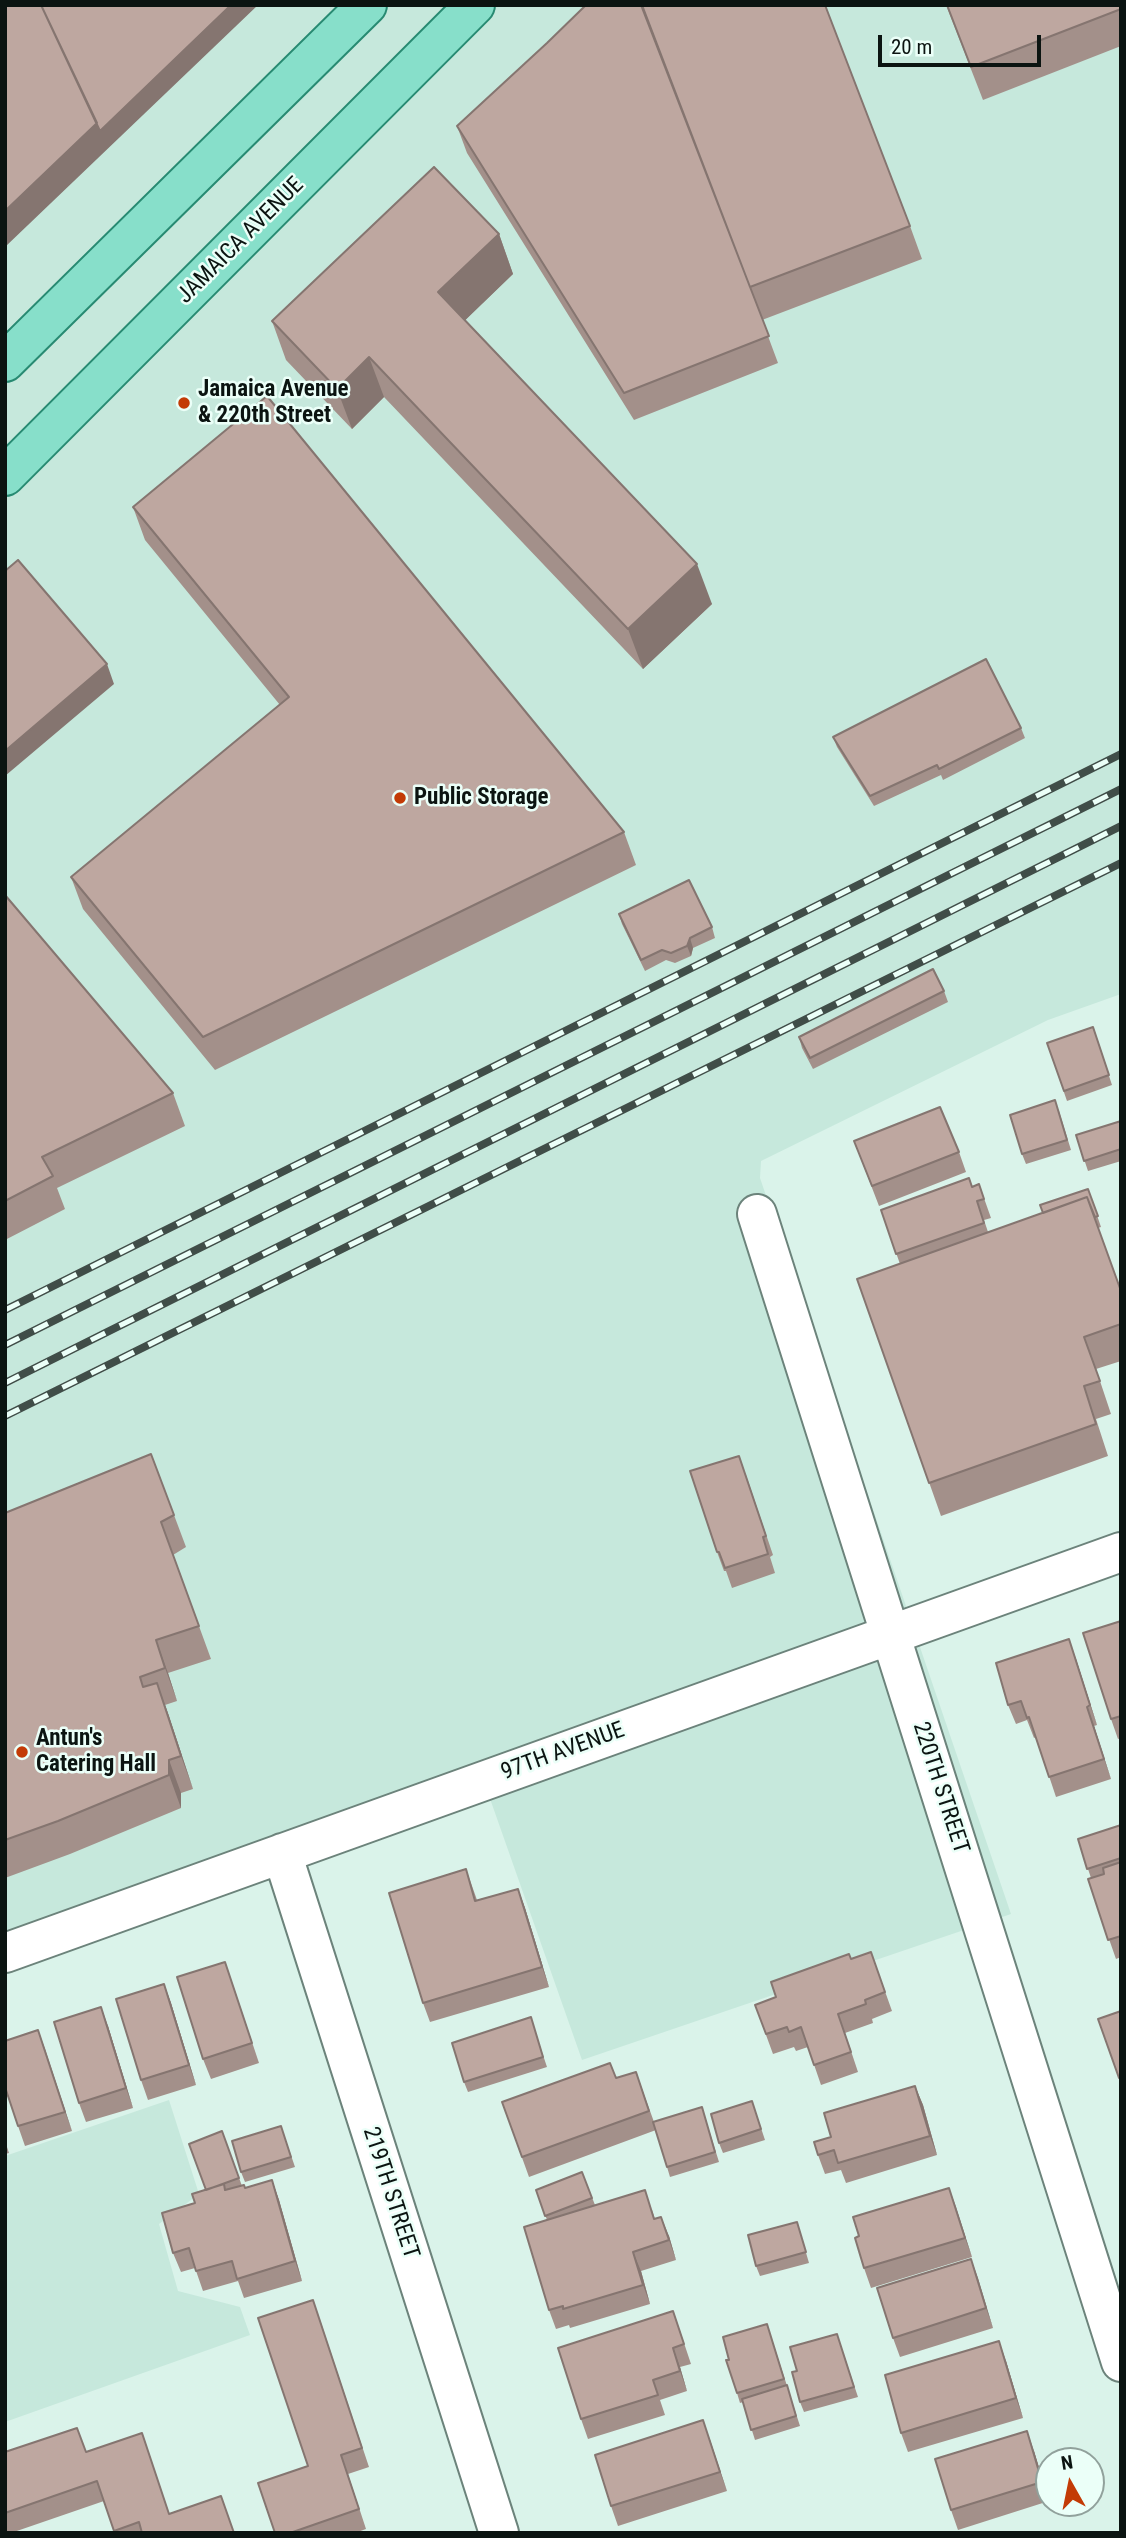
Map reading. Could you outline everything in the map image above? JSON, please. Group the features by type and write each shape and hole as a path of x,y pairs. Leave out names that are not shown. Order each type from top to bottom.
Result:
{"main road":[{"path":"5,362 367,5"},
{"name":"JAMAICA AVENUE","path":"9,462 475,5"}],"street":[{"name":"220TH STREET","path":"757,1214 1121,2362"},
{"name":"97TH AVENUE","path":"5,1953 1121,1552"},
{"name":"219TH STREET","path":"282,1853 499,2533"}],"shaded area":[{"path":"5,5 1121,5 1121,994 1048,1020 761,1161 760,1178 1011,1914 582,2060 488,1793 5,1974"},
{"path":"169,2100 199,2194 159,2224 178,2291 240,2307 250,2335 5,2422 5,2156"}],"building":[{"path":"5,5 41,5 97,123 5,211"},
{"path":"41,5 231,5 100,131"},
{"path":"586,5 641,5 769,336 624,393 457,126"},
{"path":"642,5 825,5 910,226 750,287"},
{"path":"947,5 1121,5 1121,9 971,67"},
{"path":"434,167 499,234 438,292 697,564 628,629 369,357 337,389 272,321"},
{"name":"Public Storage","path":"267,396 624,832 203,1037 71,877 289,697 133,507"},
{"path":"18,560 107,664 5,751 5,571"},
{"path":"986,659 1021,728 939,769 937,765 870,796 833,737"},
{"path":"689,880 712,927 690,938 687,946 671,953 662,950 641,960 619,914"},
{"path":"5,895 173,1093 42,1157 53,1176 5,1201"},
{"path":"933,969 944,991 810,1058 799,1037"},
{"path":"1093,1027 1109,1075 1064,1091 1047,1043"},
{"path":"1055,1100 1067,1140 1022,1154 1010,1115"},
{"path":"940,1107 959,1152 872,1186 854,1141"},
{"path":"1121,1121 1121,1149 1084,1161 1076,1135"},
{"path":"969,1178 972,1187 979,1184 984,1199 977,1201 984,1223 896,1254 881,1210"},
{"path":"1088,1189 1098,1216 1095,1217 1087,1197 1043,1213 1040,1205"},
{"path":"1087,1197 1121,1291 1121,1324 1084,1337 1100,1381 1084,1386 1096,1424 929,1483 857,1279"},
{"path":"151,1454 174,1515 161,1522 199,1626 156,1640 165,1668 140,1677 143,1687 157,1683 181,1756 169,1760 169,1775 5,1840 5,1513"},
{"path":"739,1456 766,1536 763,1537 768,1554 725,1568 690,1471"},
{"path":"1121,1621 1121,1716 1111,1719 1083,1633"},
{"path":"1069,1639 1104,1759 1049,1777 1029,1717 1027,1718 1021,1701 1008,1705 996,1663"},
{"path":"1121,1825 1121,1858 1087,1869 1078,1839"},
{"path":"1121,1862 1121,1936 1108,1940 1088,1879 1104,1874 1103,1868"},
{"path":"466,1869 475,1901 518,1889 542,1967 423,2003 389,1893"},
{"path":"871,1952 885,1992 865,2000 866,2004 838,2014 851,2052 814,2065 801,2027 789,2032 787,2027 766,2034 755,2005 776,1997 771,1982 849,1954 851,1959"},
{"path":"225,1962 252,2043 203,2059 177,1977"},
{"path":"164,1984 189,2065 141,2080 116,1999"},
{"path":"101,2007 126,2088 79,2103 54,2022"},
{"path":"1121,2011 1121,2078 1119,2078 1098,2019"},
{"path":"531,2017 543,2057 464,2082 452,2043"},
{"path":"38,2030 65,2112 18,2126 5,2087 5,2041"},
{"path":"610,2063 616,2078 636,2072 649,2111 522,2157 502,2102"},
{"path":"915,2086 930,2136 838,2163 834,2150 818,2155 814,2142 831,2137 824,2113"},
{"path":"752,2101 761,2129 719,2143 711,2114"},
{"path":"702,2107 715,2152 667,2167 653,2122"},
{"path":"281,2126 291,2157 241,2172 232,2141"},
{"path":"222,2131 239,2178 206,2190 189,2144"},
{"path":"582,2172 592,2198 545,2216 536,2190"},
{"path":"272,2180 295,2261 237,2279 232,2261 196,2271 189,2248 173,2253 162,2213 195,2203 192,2194 224,2184 225,2190 244,2185 245,2188"},
{"path":"949,2188 965,2238 864,2268 855,2238 859,2236 853,2217"},
{"path":"645,2190 654,2219 661,2217 669,2240 633,2252 643,2285 563,2309 563,2306 549,2310 524,2227"},
{"path":"797,2222 806,2252 756,2266 748,2235"},
{"path":"971,2259 986,2308 893,2338 877,2288"},
{"path":"313,2300 362,2448 341,2455 359,2509 290,2533 275,2533 258,2483 308,2466 258,2318"},
{"path":"673,2311 684,2344 673,2348 680,2371 653,2380 658,2395 581,2419 558,2348"},
{"path":"767,2324 784,2379 737,2393 726,2360 729,2360 723,2337"},
{"path":"837,2334 854,2387 800,2402 792,2372 797,2371 790,2347"},
{"path":"999,2341 1016,2398 901,2433 885,2375"},
{"path":"787,2385 796,2416 751,2430 742,2399"},
{"path":"703,2420 720,2472 611,2506 595,2455"},
{"path":"77,2428 86,2452 142,2433 169,2514 221,2496 234,2533 142,2533 139,2522 114,2531 97,2481 5,2513 5,2452"},
{"path":"1027,2431 1035,2458 1035,2484 951,2510 935,2459"}],"railway":[{"path":"5,1310 1121,754"},
{"path":"5,1345 1121,789"},
{"path":"5,1383 1121,826"},
{"path":"5,1416 1121,863"}],"place":[{"name":"Jamaica Avenue & 220th Street","path":"184,403"},
{"name":"Public Storage","path":"400,798"},
{"name":"Antun's Catering Hall","path":"22,1752"}]}
